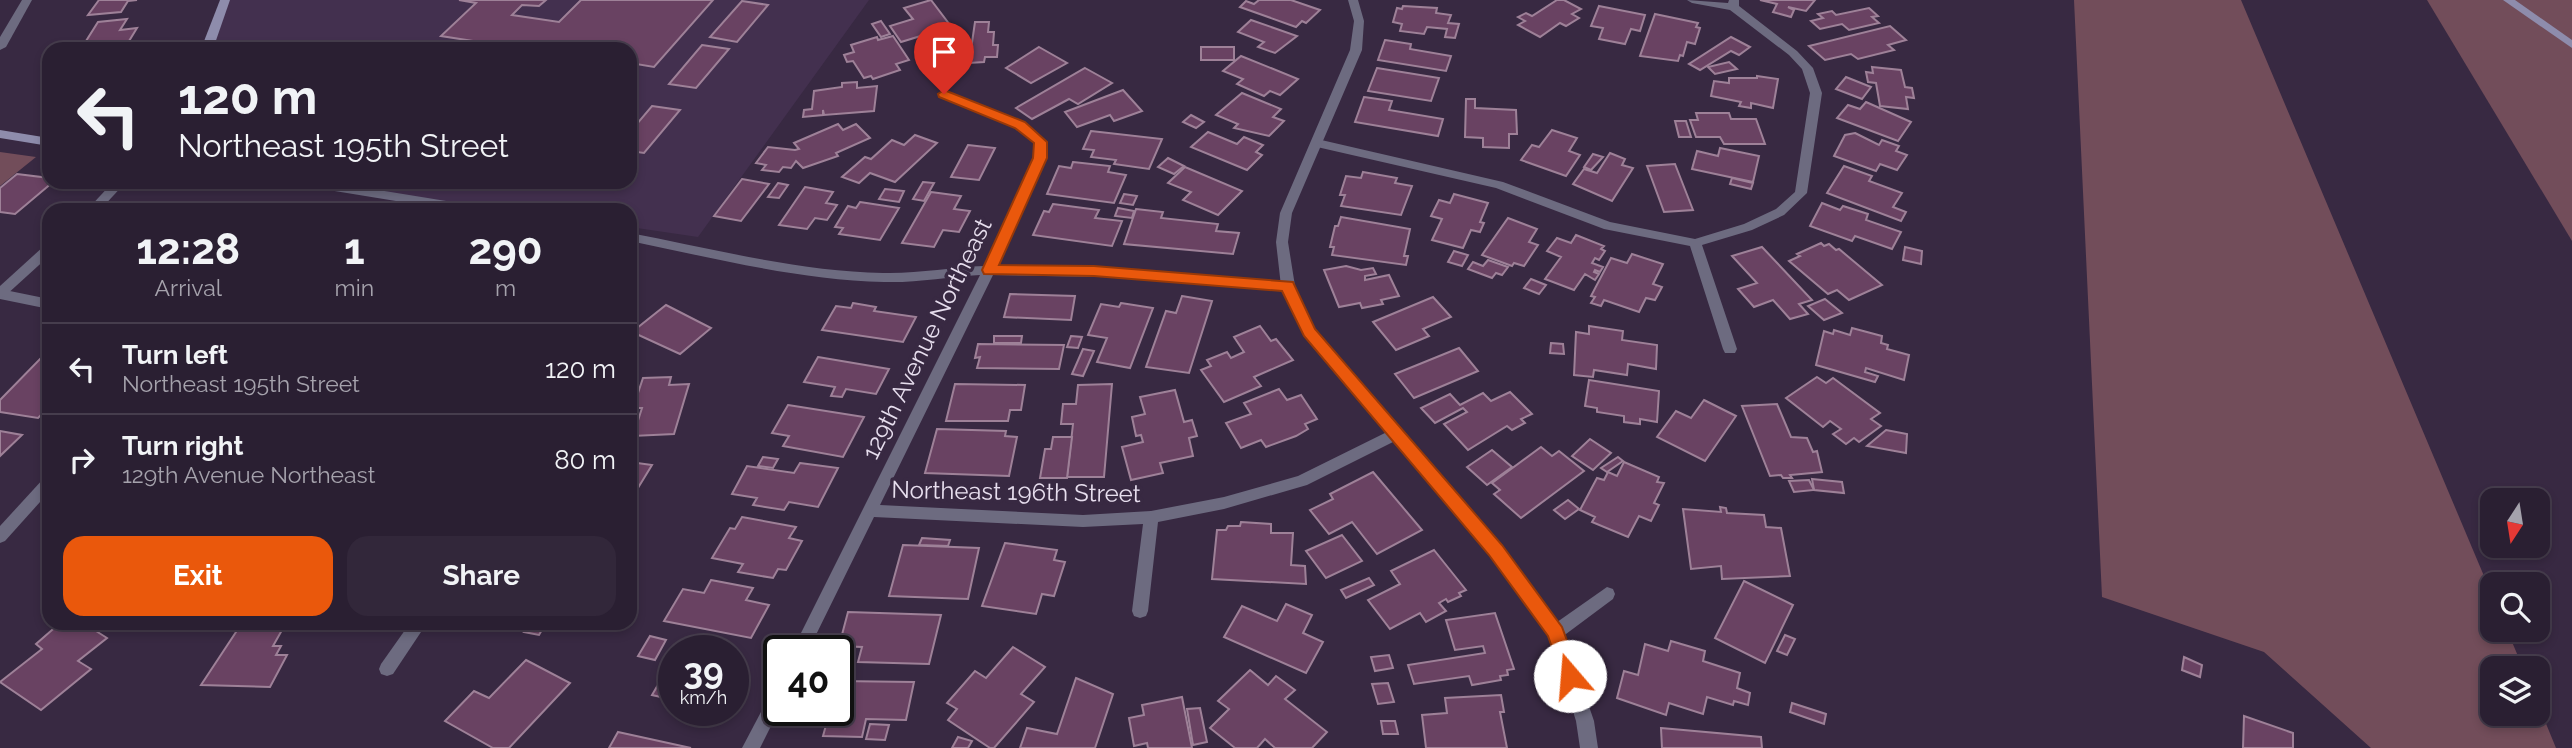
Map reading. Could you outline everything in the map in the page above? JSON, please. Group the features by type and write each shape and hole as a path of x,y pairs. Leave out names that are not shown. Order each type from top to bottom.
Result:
{"main road":[{"path":"210,42 225,0"},
{"path":"2508,0 2572,46"},
{"path":"0,134 42,141"}],"street":[{"path":"0,47 27,0"},
{"path":"1353,0 1359,21 1356,50 1286,213 1282,242 1288,286 1309,332 1496,550 1556,632 1585,720 1589,748"},
{"path":"1317,143 1499,185 1608,226 1695,243 1748,228 1780,212 1801,193 1816,93 1807,68 1734,4 1692,0"},
{"name":"129th Avenue Northeast","path":"808,635 989,270 1040,158 1040,142 1020,125 944,94"},
{"path":"100,203 113,189"},
{"path":"347,189 434,203"},
{"path":"637,238 755,262 867,277 914,279 989,270 1094,271 1288,286"},
{"path":"1695,243 1730,349"},
{"path":"0,294 42,255"},
{"path":"0,294 42,303"},
{"name":"Northeast 196th Street","path":"871,512 1083,521 1151,517 1223,503 1302,481 1396,434"},
{"path":"0,537 42,490"},
{"path":"1140,611 1151,517"},
{"path":"1556,632 1607,594"},
{"path":"387,669 414,630"},
{"path":"751,748 763,725"}],"shaded area":[{"path":"225,0 869,0 698,237 637,228 637,203 458,203 359,189 637,189 637,42 210,42"},
{"path":"2074,0 2241,0 2482,572 2480,572 2480,642 2512,642 2518,656 2480,656 2480,726 2547,726 2556,748 2371,748 2264,652 2102,597"},
{"path":"2427,0 2572,0 2572,241"},
{"path":"0,152 36,157 0,186"}],"building":[{"path":"99,0 137,0 128,1 121,12 88,15"},
{"path":"459,0 546,0 539,6 522,5 512,15 559,22 581,0 713,0 654,67 637,64 637,42 480,42 441,36 476,3"},
{"path":"931,0 956,33 929,41 924,35 901,42 890,26 913,19 904,8"},
{"path":"1259,0 1291,0 1320,10 1306,23 1302,21 1296,27 1240,7 1246,1 1254,4"},
{"path":"1557,0 1564,0 1581,9 1572,14 1579,18 1566,26 1560,23 1540,37 1518,25 1525,21 1518,17 1526,13 1532,16"},
{"path":"1760,0 1815,0 1806,11 1788,7 1794,10 1791,17 1773,12 1777,4"},
{"path":"742,1 768,5 737,42 710,37"},
{"path":"1403,6 1437,8 1436,13 1451,15 1448,23 1459,24 1455,38 1445,37 1447,29 1427,27 1424,34 1400,31 1402,24 1393,22 1397,8 1402,9"},
{"path":"1599,6 1645,15 1640,31 1631,29 1625,44 1599,39 1603,28 1591,26"},
{"path":"1869,8 1878,16 1872,17 1879,23 1849,30 1842,24 1820,29 1811,21 1823,18 1818,14 1832,11 1836,15"},
{"path":"1655,14 1698,23 1696,27 1700,28 1695,44 1687,42 1683,56 1680,55 1678,61 1640,56"},
{"path":"127,19 120,30 137,28 129,41 85,42 98,22"},
{"path":"1251,20 1297,36 1275,53 1258,47 1264,42 1238,32"},
{"path":"881,21 890,34 881,37 872,24"},
{"path":"975,22 989,22 988,32 994,32 993,45 998,45 997,57 985,57 984,62 969,63"},
{"path":"1890,26 1906,40 1888,45 1894,50 1858,59 1851,54 1825,60 1809,46"},
{"path":"893,36 909,60 896,64 900,70 873,79 871,76 864,78 853,61 847,62 844,55 854,52 851,45 877,37 878,40"},
{"path":"1731,37 1750,47 1739,55 1731,51 1700,70 1689,64"},
{"path":"1385,40 1411,44 1410,49 1451,56 1446,71 1378,60"},
{"path":"702,45 729,49 696,88 669,84"},
{"path":"1039,47 1067,63 1031,83 1006,68"},
{"path":"1201,47 1234,47 1234,60 1201,60"},
{"path":"1241,56 1298,79 1280,95 1270,91 1264,96 1237,84 1243,79 1223,71"},
{"path":"1729,62 1737,69 1715,74 1708,67"},
{"path":"1872,67 1901,70 1905,87 1912,88 1914,98 1906,97 1908,109 1880,106 1876,83 1868,82 1866,72 1873,73"},
{"path":"1085,68 1112,83 1078,104 1069,99 1032,119 1016,108"},
{"path":"1377,68 1439,78 1431,101 1368,91"},
{"path":"1757,76 1778,79 1773,108 1751,103 1751,108 1739,106 1741,102 1711,96 1714,81 1729,83 1729,78"},
{"path":"1846,77 1871,87 1862,99 1836,89"},
{"path":"857,82 857,88 877,86 874,111 824,115 823,110 823,115 803,117 804,110 812,109 814,91"},
{"path":"1123,90 1142,111 1114,121 1110,115 1077,127 1065,112"},
{"path":"1242,93 1281,109 1273,117 1284,121 1269,136 1234,128 1238,124 1216,115"},
{"path":"1364,97 1392,101 1389,110 1443,119 1438,136 1355,122"},
{"path":"1466,99 1475,99 1475,108 1516,110 1517,134 1509,134 1509,148 1483,147 1483,138 1465,137"},
{"path":"1866,102 1911,122 1898,141 1837,118 1848,105 1860,109"},
{"path":"652,106 680,110 644,153 637,152 637,124"},
{"path":"1696,113 1729,113 1731,119 1756,119 1765,144 1724,144 1720,137 1696,137 1690,120 1698,120"},
{"path":"1191,115 1204,122 1196,128 1183,122"},
{"path":"1675,121 1686,121 1691,137 1679,137"},
{"path":"838,124 843,130 856,124 870,138 836,153 838,156 803,168 796,161 791,168 783,167 779,172 762,170 766,165 756,163 768,147 799,149 794,143"},
{"path":"1552,130 1577,138 1569,151 1580,155 1566,176 1521,160 1532,145 1539,147"},
{"path":"1091,131 1162,139 1149,169 1114,164 1116,160 1091,157 1094,150 1083,149"},
{"path":"1208,132 1237,144 1244,137 1263,145 1256,152 1262,155 1247,170 1191,147"},
{"path":"1855,133 1879,145 1882,140 1899,146 1896,151 1907,155 1897,170 1880,164 1876,171 1834,156 1845,135"},
{"path":"915,135 937,143 895,182 870,173 859,183 842,177 865,157 871,159 892,140 904,145"},
{"path":"968,145 995,148 979,180 951,177"},
{"path":"1720,148 1759,156 1753,182 1692,169 1697,151 1718,156"},
{"path":"1610,153 1625,159 1622,165 1633,168 1612,201 1573,184 1584,169 1597,173"},
{"path":"1593,154 1603,157 1591,170 1584,167"},
{"path":"1168,158 1184,166 1174,174 1158,167"},
{"path":"1073,162 1110,166 1108,172 1126,175 1114,203 1047,194 1059,166 1071,168"},
{"path":"1675,164 1693,210 1664,212 1647,166"},
{"path":"1844,166 1872,176 1869,181 1902,193 1893,207 1906,212 1901,221 1827,193"},
{"path":"1185,167 1242,191 1218,215 1183,200 1191,192 1168,183"},
{"path":"1363,172 1397,178 1395,183 1412,186 1401,215 1341,206 1345,195 1340,195 1346,176 1361,178"},
{"path":"17,174 42,177 42,189 45,189 15,214 0,212 0,188"},
{"path":"1732,178 1753,183 1751,189 1730,184"},
{"path":"742,179 769,184 741,221 714,216"},
{"path":"923,182 934,183 924,201 913,199"},
{"path":"778,183 788,185 779,198 768,197"},
{"path":"805,187 833,192 826,203 837,205 827,220 815,218 807,229 779,225"},
{"path":"885,189 904,191 899,202 879,199"},
{"path":"931,192 961,196 954,209 970,211 959,232 943,230 934,247 902,243"},
{"path":"1124,194 1137,196 1133,205 1120,203"},
{"path":"1454,194 1488,203 1480,222 1484,223 1480,232 1471,230 1463,248 1432,240 1442,219 1431,216 1439,200 1450,203"},
{"path":"860,202 899,208 880,240 839,234 843,228 835,227 848,206 856,208"},
{"path":"1822,203 1840,210 1843,206 1868,214 1866,220 1901,232 1892,249 1855,236 1852,241 1810,226"},
{"path":"1053,204 1099,210 1095,218 1122,221 1112,246 1033,235 1044,211 1049,212"},
{"path":"1118,208 1134,211 1132,218 1115,216"},
{"path":"1136,209 1163,212 1161,218 1218,224 1216,231 1239,233 1233,254 1124,244"},
{"path":"1341,217 1410,229 1404,256 1408,256 1406,265 1332,255 1334,247 1330,247 1335,226 1338,226"},
{"path":"1508,218 1537,229 1529,242 1538,245 1524,266 1514,263 1512,266 1482,255"},
{"path":"1576,235 1604,246 1601,249 1605,251 1599,260 1595,258 1592,263 1603,267 1600,272 1595,270 1594,272 1599,274 1595,280 1585,274 1574,290 1545,279 1561,257 1547,251 1557,238 1571,243"},
{"path":"1821,243 1839,249 1882,285 1849,300 1837,290 1828,294 1789,261 1800,256 1797,254"},
{"path":"1762,247 1812,300 1799,304 1808,314 1790,319 1773,300 1754,307 1738,289 1757,283 1732,256"},
{"path":"1905,247 1922,251 1921,264 1903,260"},
{"path":"1454,251 1468,255 1462,266 1448,262"},
{"path":"1632,254 1663,264 1653,284 1662,287 1655,300 1646,298 1639,312 1604,300 1601,306 1591,303 1595,297 1591,296 1611,258 1627,263"},
{"path":"1488,260 1508,267 1502,275 1496,273 1492,278 1468,269 1473,262 1483,266"},
{"path":"1346,266 1361,270 1373,268 1376,274 1365,276 1365,280 1389,275 1399,296 1381,300 1383,304 1362,308 1360,303 1339,307 1324,270"},
{"path":"1531,279 1546,285 1539,294 1524,288"},
{"path":"1010,294 1075,296 1071,320 1004,317"},
{"path":"1182,296 1212,301 1189,373 1146,367 1166,311 1176,313"},
{"path":"1433,297 1451,317 1423,329 1429,336 1396,350 1373,322"},
{"path":"1825,299 1842,313 1824,320 1808,306"},
{"path":"853,303 876,307 874,311 916,317 903,342 822,330 836,306 851,308"},
{"path":"1121,303 1153,308 1130,368 1097,362 1107,338 1088,335 1101,304 1119,307"},
{"path":"666,305 711,328 680,354 637,334 637,328"},
{"path":"1260,326 1271,341 1276,339 1293,360 1254,377 1261,386 1224,402 1201,370 1211,366 1207,360 1227,352 1231,358 1244,352 1234,337"},
{"path":"1589,326 1623,331 1622,340 1657,345 1656,369 1628,364 1627,375 1594,370 1593,377 1574,375 1576,332 1589,334"},
{"path":"1852,328 1882,336 1881,343 1888,345 1887,349 1909,355 1904,380 1866,368 1865,372 1878,376 1875,382 1816,365 1824,331 1833,334 1834,330 1850,335"},
{"path":"994,336 1022,336 1021,343 994,343"},
{"path":"1071,336 1082,337 1078,348 1067,347"},
{"path":"1551,343 1563,344 1564,354 1550,353"},
{"path":"978,344 1064,345 1059,369 977,368 980,357 975,358"},
{"path":"1459,348 1478,371 1414,398 1395,374"},
{"path":"1083,349 1094,351 1083,376 1072,374"},
{"path":"818,357 889,369 876,394 846,389 842,397 831,396 835,387 804,382"},
{"path":"42,358 42,414 38,418 0,412 0,400"},
{"path":"671,377 669,385 689,384 674,434 637,436 637,424 642,408 637,408 637,396 643,378"},
{"path":"1817,377 1826,383 1833,378 1880,413 1871,419 1881,426 1859,442 1854,438 1846,444 1833,434 1841,429 1830,421 1823,427 1786,398"},
{"path":"1589,380 1659,391 1657,422 1640,419 1640,424 1624,422 1624,416 1597,412 1597,408 1585,406"},
{"path":"955,384 1025,385 1021,410 1010,410 1008,421 946,421"},
{"path":"1112,384 1104,477 1067,477 1073,424 1061,424 1063,404 1076,404 1078,385"},
{"path":"1279,389 1287,400 1301,395 1317,419 1305,424 1308,429 1296,436 1266,447 1261,440 1241,448 1226,423 1251,414 1244,403"},
{"path":"1175,390 1184,422 1192,420 1197,436 1189,438 1193,456 1160,463 1163,473 1131,480 1122,447 1143,442 1141,435 1136,436 1132,417 1145,414 1140,397"},
{"path":"1510,392 1532,414 1521,419 1525,423 1512,430 1507,426 1468,450 1444,424 1467,412 1463,408 1435,423 1421,408 1450,394 1460,405 1483,393 1491,401"},
{"path":"1704,400 1736,416 1705,461 1657,437 1676,411 1691,418"},
{"path":"1777,404 1791,437 1807,438 1813,452 1817,451 1822,472 1790,475 1792,478 1770,476 1742,406"},
{"path":"788,405 864,417 843,457 783,446 789,436 772,433"},
{"path":"937,429 1006,431 1005,436 1017,437 1009,476 925,473"},
{"path":"1886,430 1907,434 1906,453 1867,446"},
{"path":"0,431 22,435 0,456"},
{"path":"1053,437 1072,437 1067,478 1040,478 1045,449 1051,449"},
{"path":"1590,439 1611,453 1593,470 1572,456"},
{"path":"1541,447 1552,456 1559,451 1584,471 1521,518 1494,494 1500,490 1492,483"},
{"path":"1492,450 1512,467 1487,485 1467,467"},
{"path":"763,457 778,459 773,468 758,466"},
{"path":"1618,457 1623,461 1607,472 1601,468"},
{"path":"1624,462 1659,477 1657,482 1664,483 1654,503 1659,505 1651,521 1639,516 1628,537 1592,522 1595,517 1580,510 1597,478 1604,480 1608,472 1617,476"},
{"path":"637,463 652,465 637,490"},
{"path":"800,463 838,468 818,507 789,502 784,510 753,505 757,498 732,494 747,466 794,473"},
{"path":"1373,472 1422,530 1377,554 1352,522 1329,534 1310,510 1333,499 1330,494"},
{"path":"1812,479 1842,482 1844,493 1814,490"},
{"path":"1809,480 1814,490 1794,492 1789,481"},
{"path":"1568,500 1579,509 1565,519 1554,510"},
{"path":"1720,507 1726,508 1727,513 1764,515 1766,527 1781,528 1790,576 1722,579 1721,566 1691,569 1683,509 1721,512"},
{"path":"742,517 796,527 789,538 802,541 786,570 778,569 773,578 738,572 743,564 712,558 730,528 735,529"},
{"path":"1241,522 1271,524 1271,533 1293,533 1291,565 1305,566 1306,584 1212,579 1217,530 1240,526"},
{"path":"1342,535 1362,561 1326,578 1306,551"},
{"path":"922,538 950,540 948,546 919,545"},
{"path":"1005,543 1057,550 1054,560 1065,562 1054,596 1042,594 1036,614 982,606"},
{"path":"903,545 979,548 968,599 889,596"},
{"path":"1434,550 1466,590 1459,593 1461,596 1439,603 1446,611 1426,622 1420,613 1390,629 1368,600 1400,584 1391,571"},
{"path":"1369,578 1374,585 1346,598 1341,590"},
{"path":"711,580 753,588 746,600 769,605 751,638 749,635 736,635 664,621 683,589 704,593"},
{"path":"1744,581 1793,605 1765,663 1715,638"},
{"path":"1286,604 1312,615 1303,633 1323,642 1306,673 1224,637 1242,606 1277,621"},
{"path":"848,612 941,615 929,664 858,662 862,647 854,647 854,635 842,635"},
{"path":"1495,613 1514,669 1507,670 1508,675 1500,676 1501,680 1472,685 1469,676 1414,684 1408,665 1485,653 1483,646 1455,650 1446,620"},
{"path":"52,630 97,630 107,638 78,661 91,669 41,710 0,682 42,649 36,644"},
{"path":"237,630 282,630 273,646 281,646 276,655 287,655 270,687 201,685"},
{"path":"525,630 542,630 539,635 524,632"},
{"path":"1785,635 1795,639 1787,655 1777,651"},
{"path":"650,636 658,638 658,655 655,660 638,656"},
{"path":"1671,641 1705,651 1703,661 1740,673 1737,688 1750,693 1748,705 1734,701 1733,705 1707,697 1703,714 1669,703 1666,715 1617,698 1624,671 1638,675 1645,644 1668,651"},
{"path":"1013,647 1045,667 1021,694 1034,702 994,748 990,748 948,720 957,709 947,703 975,671 986,678"},
{"path":"1389,655 1393,668 1375,671 1371,657"},
{"path":"2184,657 2202,665 2200,677 2182,670"},
{"path":"526,660 570,683 509,748 493,748 445,721 474,691 489,698"},
{"path":"1250,670 1268,685 1276,676 1295,690 1285,699 1327,732 1312,748 1275,748 1265,739 1257,748 1235,748 1210,728 1229,709 1218,701"},
{"path":"1076,678 1113,694 1095,748 1020,748 1027,728 1057,734"},
{"path":"854,681 914,682 906,720 866,719 862,737 823,736 826,726 854,726"},
{"path":"1388,683 1394,702 1378,704 1372,684"},
{"path":"658,685 658,696 652,695"},
{"path":"1501,695 1504,712 1500,712 1507,748 1426,748 1422,715 1447,713 1445,698"},
{"path":"1182,697 1192,748 1148,748 1147,743 1134,746 1129,718 1144,715 1142,705"},
{"path":"1792,703 1826,714 1824,724 1790,712"},
{"path":"1200,708 1207,742 1193,745 1187,709"},
{"path":"2244,716 2293,733 2293,748 2243,748"},
{"path":"1381,721 1395,721 1398,734 1383,734"},
{"path":"870,724 889,725 885,740 866,739"},
{"path":"1661,728 1761,737 1762,748 1662,748"},
{"path":"618,732 691,748 609,748"},
{"path":"958,737 972,741 968,748 952,748"}],"route":[{"path":"944,94 1020,125 1040,142 1040,158 989,270 1094,271 1288,286 1309,332 1496,550 1556,632 1570,676"}]}
